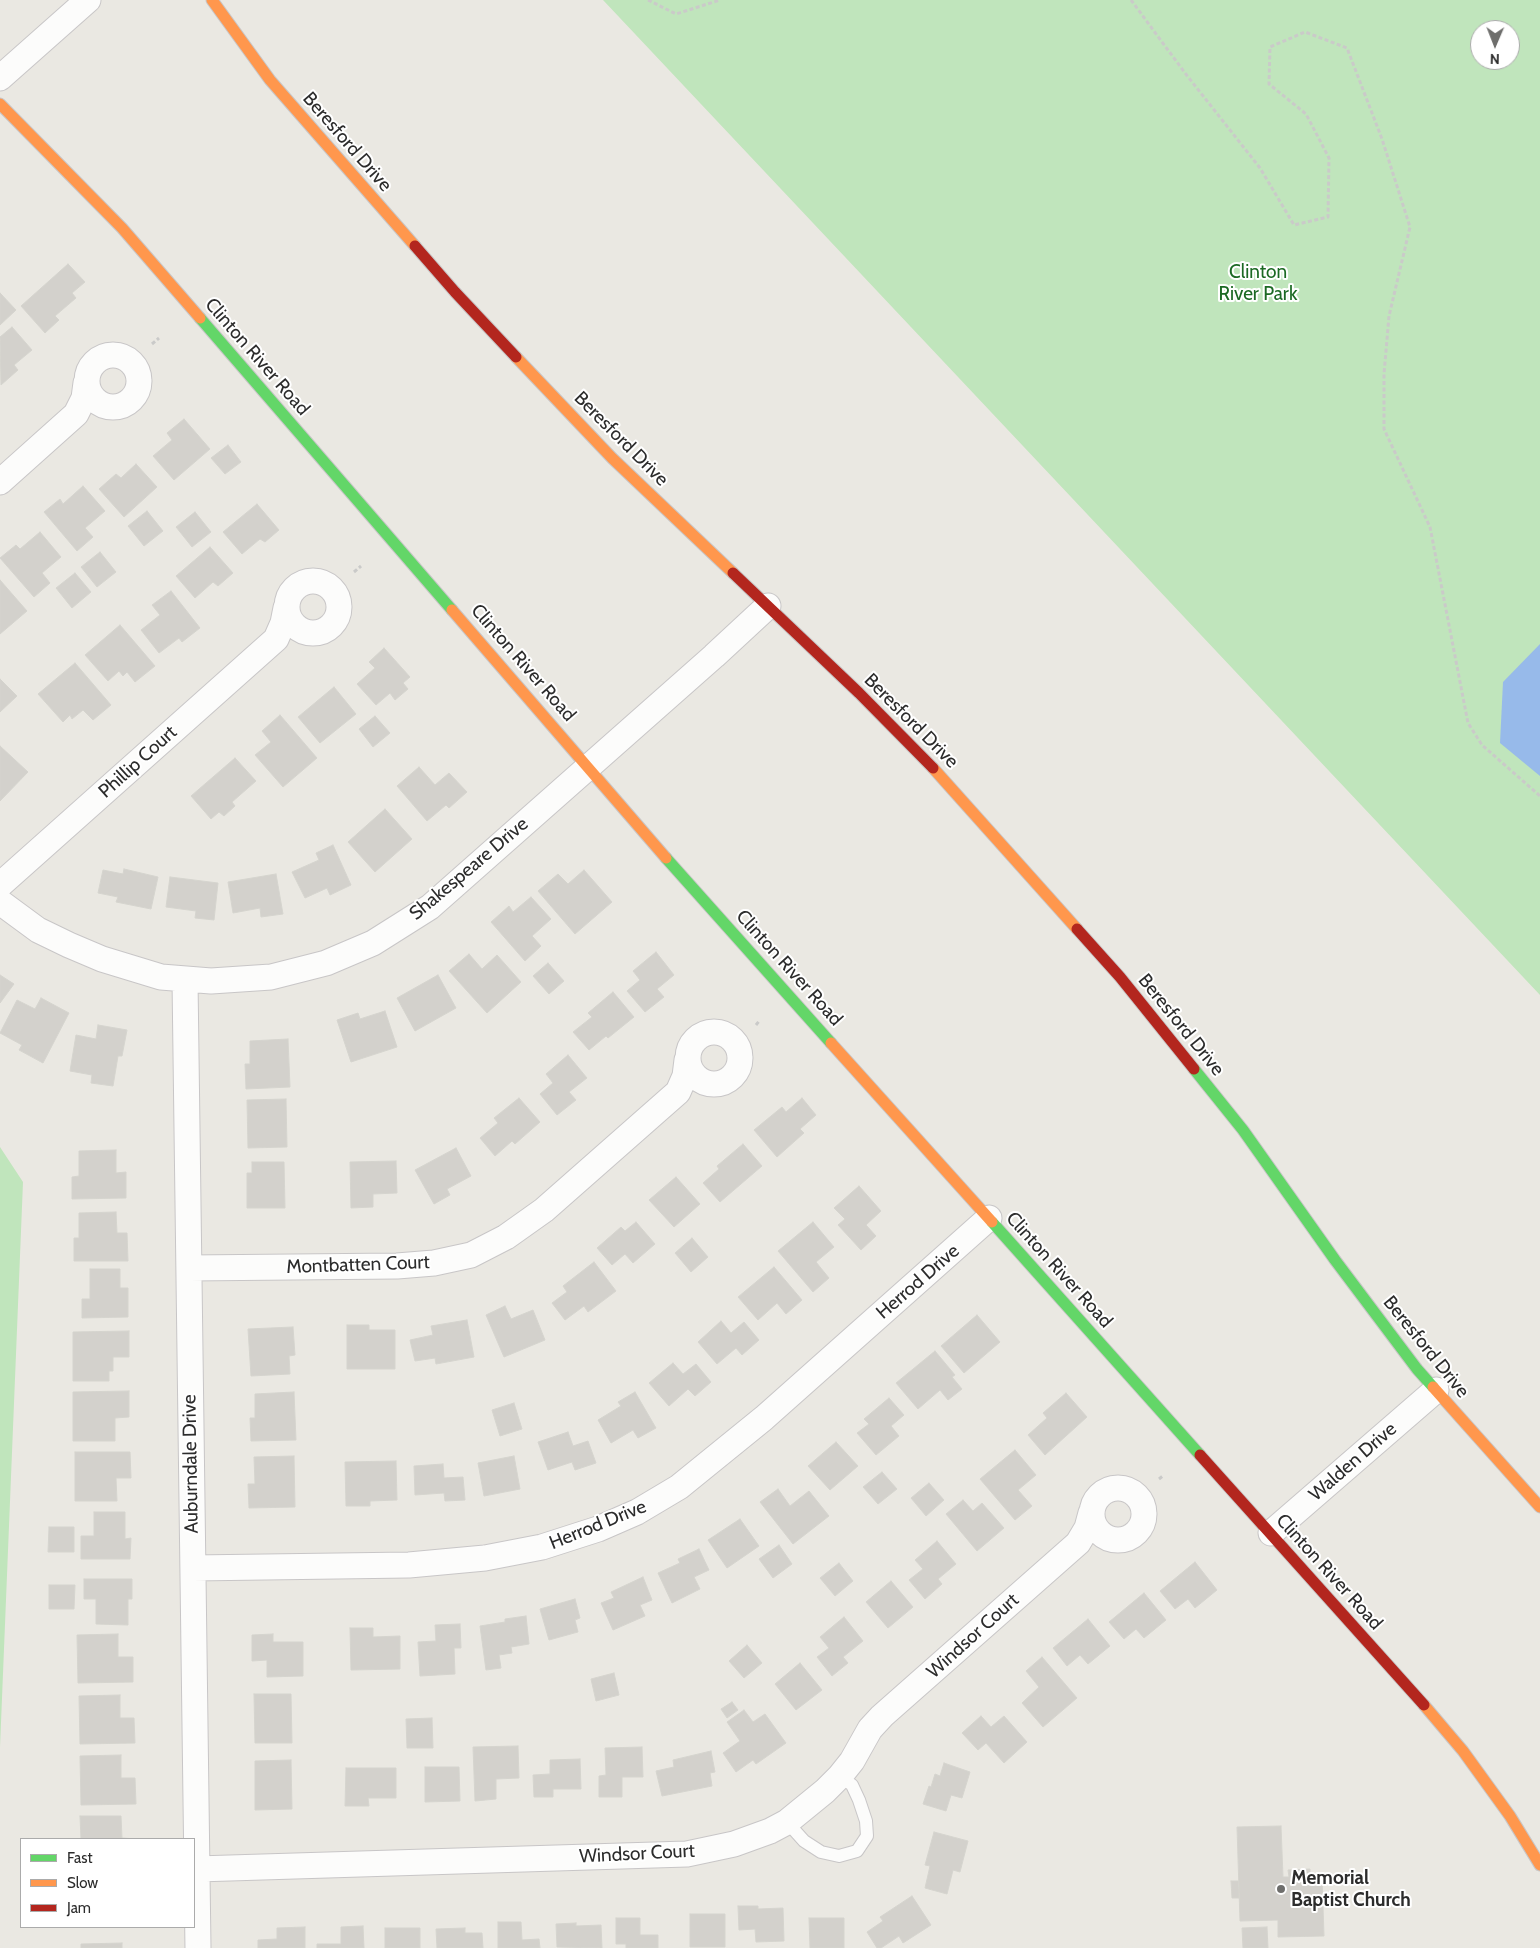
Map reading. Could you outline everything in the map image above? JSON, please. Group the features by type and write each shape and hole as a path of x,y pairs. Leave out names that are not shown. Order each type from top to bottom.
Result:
{"street":[{"path":"0,78 88,0"},
{"name":"Beresford Drive","path":"212,0 270,80 455,292 612,458 859,693 939,774 1120,977 1243,1130 1335,1260 1417,1369 1540,1507"},
{"name":"Clinton River Road","path":"0,104 122,228 686,881 1422,1702 1463,1751 1510,1816 1540,1865"},
{"path":"0,482 76,414 84,398 91,366 97,359 105,355 114,354 130,360 139,374 138,391 133,398 126,404 118,407 93,409 76,414"},
{"path":"86,383 94,399 109,407"},
{"name":"Phillip Court","path":"0,885 276,639 284,623 287,599 291,591 305,581 314,580 330,586 336,592 340,609 333,625 326,630 292,634 276,639"},
{"name":"Shakespeare Drive","path":"0,902 38,930 68,946 102,959 161,977 211,981 271,976 326,963 373,943 430,907 768,606"},
{"path":"286,608 293,624 300,630 308,633"},
{"name":"Auburndale Drive","path":"185,980 198,1948"},
{"name":"Montbatten Court","path":"189,1268 397,1266 434,1263 471,1255 506,1238 544,1210 678,1092 727,1081 739,1068 740,1052 731,1037 714,1032 706,1033 692,1043 688,1051 685,1076 678,1092"},
{"path":"687,1060 695,1076 702,1082 710,1085"},
{"name":"Herrod Drive","path":"193,1568 409,1564 485,1558 542,1547 598,1529 637,1512 679,1487 764,1418 989,1218"},
{"name":"Walden Drive","path":"1271,1533 1436,1390"},
{"name":"Windsor Court","path":"197,1869 687,1854 734,1844 770,1831 787,1822 825,1791 840,1776 852,1760 870,1729 882,1716 1078,1543 1087,1528 1093,1504 1098,1496 1112,1487 1129,1489 1142,1501 1144,1518 1136,1533 1120,1540 1095,1540 1078,1543"},
{"path":"1091,1513 1096,1529 1103,1536 1111,1539"}],"lane":[{"path":"787,1822 804,1841 821,1852 839,1856 857,1850 867,1836 866,1821 852,1785 840,1776"}],"path":[{"path":"648,0 676,14 720,0"},
{"path":"1131,0 1185,73 1260,168 1294,224 1328,217 1329,158 1306,114 1269,84 1270,46 1305,32 1346,48 1382,139 1410,226 1389,316 1384,374 1384,429 1430,527 1468,723 1482,745 1540,796"},
{"path":"152,344 158,338"},
{"path":"354,572 361,566"},
{"path":"756,1025 760,1020"},
{"path":"1159,1479 1164,1475"}],"green space":[{"name":"Clinton River Park","path":"603,0 1540,0 1540,995"},
{"path":"0,1147 23,1182 0,1747"}],"water":[{"path":"1540,644 1540,776 1500,743 1503,682"}],"building":[{"path":"68,264 85,282 72,293 76,298 55,316 59,320 45,333 21,306"},
{"path":"0,293 16,310 0,325"},
{"path":"12,327 32,350 14,365 18,370 1,385 0,337"},
{"path":"184,419 210,449 174,480 153,456 172,440 167,433"},
{"path":"228,445 241,462 225,474 211,458"},
{"path":"136,464 157,487 124,517 99,489 116,474 121,478"},
{"path":"83,486 105,511 85,528 93,537 77,551 44,512 60,499 63,504"},
{"path":"257,504 279,530 265,542 260,539 242,554 223,532"},
{"path":"147,511 163,531 144,546 128,526"},
{"path":"195,512 211,532 192,547 176,527"},
{"path":"40,532 61,557 42,573 50,583 34,597 0,558 16,545 20,549"},
{"path":"210,547 233,573 218,586 213,582 195,598 176,576"},
{"path":"100,552 116,572 97,587 81,567"},
{"path":"75,573 91,592 72,608 56,588"},
{"path":"0,580 27,611 0,634"},
{"path":"171,591 200,628 182,642 179,638 159,653 141,630 160,615 152,605"},
{"path":"120,625 155,666 135,682 127,672 123,676 119,671 108,681 85,655"},
{"path":"384,648 410,677 403,683 408,689 395,700 390,693 376,705 357,684 375,668 369,662"},
{"path":"75,663 111,705 93,720 83,710 72,719 70,715 63,722 38,694"},
{"path":"0,679 17,696 0,712"},
{"path":"334,687 356,714 320,743 298,717"},
{"path":"280,715 317,758 283,787 255,755 271,742 262,731"},
{"path":"375,716 390,733 373,747 359,729"},
{"path":"0,746 28,772 0,801"},
{"path":"235,758 256,781 232,802 235,806 224,816 219,812 211,819 191,796"},
{"path":"419,767 435,785 449,773 467,792 449,808 446,805 427,821 397,786"},
{"path":"385,809 412,839 375,872 348,842"},
{"path":"333,845 351,885 330,895 327,888 305,898 292,872 319,860 316,853"},
{"path":"124,869 158,877 151,909 116,902 118,897 98,893 103,870 123,874"},
{"path":"584,870 612,902 575,934 538,891 558,874 568,884"},
{"path":"276,874 283,914 261,917 260,908 233,913 228,882"},
{"path":"170,877 218,883 214,920 195,918 196,911 166,907"},
{"path":"531,897 551,919 532,936 541,946 525,961 491,922 509,906 513,912"},
{"path":"656,952 674,975 657,989 664,997 645,1012 627,991 640,980 633,971"},
{"path":"469,954 482,969 497,955 521,982 487,1013 449,971"},
{"path":"548,963 564,981 549,994 533,976"},
{"path":"0,975 14,984 0,1003"},
{"path":"438,975 456,1008 415,1031 397,998"},
{"path":"613,992 634,1017 608,1038 606,1036 589,1050 573,1032 592,1017 588,1013"},
{"path":"41,998 69,1013 43,1063 19,1050 22,1045 0,1033 17,1000 35,1009"},
{"path":"385,1011 397,1047 351,1062 337,1020 358,1013 360,1019"},
{"path":"98,1025 127,1030 122,1056 118,1056 113,1086 91,1083 92,1075 70,1071 76,1035 96,1039"},
{"path":"288,1039 290,1087 246,1089 245,1064 250,1064 250,1041"},
{"path":"568,1055 587,1078 569,1092 576,1100 557,1115 540,1094 553,1083 546,1074"},
{"path":"519,1098 540,1122 515,1144 512,1141 495,1156 480,1138 498,1123 494,1118"},
{"path":"802,1098 816,1115 800,1129 804,1133 777,1157 754,1130 782,1107 786,1112"},
{"path":"286,1099 287,1147 248,1148 247,1100"},
{"path":"743,1144 762,1166 720,1202 703,1183 719,1169 717,1166"},
{"path":"456,1148 471,1176 447,1189 450,1195 434,1204 415,1170"},
{"path":"116,1150 116,1173 126,1172 126,1198 72,1199 72,1177 79,1176 79,1151"},
{"path":"396,1161 397,1193 373,1194 373,1207 351,1208 350,1162"},
{"path":"252,1162 284,1162 285,1208 247,1208 247,1173 252,1173"},
{"path":"676,1177 700,1204 674,1227 649,1200"},
{"path":"859,1186 881,1211 866,1225 876,1236 861,1250 838,1225 845,1219 834,1208"},
{"path":"116,1212 117,1233 127,1233 128,1261 74,1261 74,1238 79,1238 79,1213"},
{"path":"636,1222 655,1244 633,1263 625,1254 612,1265 597,1248 621,1227 625,1231"},
{"path":"813,1222 834,1247 816,1262 829,1278 813,1292 778,1251"},
{"path":"692,1238 708,1257 691,1272 675,1253"},
{"path":"594,1262 616,1291 588,1312 584,1306 565,1320 552,1303 567,1292 563,1286"},
{"path":"774,1267 802,1300 786,1314 777,1303 758,1320 738,1297"},
{"path":"90,1269 120,1269 120,1288 128,1288 128,1317 82,1318 82,1299 90,1299"},
{"path":"505,1306 511,1319 533,1310 545,1340 504,1357 486,1315"},
{"path":"977,1315 1000,1342 964,1373 941,1346"},
{"path":"467,1320 474,1357 436,1364 435,1358 415,1361 410,1340 433,1335 431,1326"},
{"path":"721,1321 731,1333 744,1322 759,1340 742,1355 736,1348 717,1364 698,1342"},
{"path":"347,1325 369,1325 369,1330 395,1330 395,1369 347,1369"},
{"path":"293,1327 295,1355 289,1356 290,1374 251,1376 248,1329"},
{"path":"129,1331 129,1357 113,1357 113,1371 109,1371 109,1381 73,1381 73,1332"},
{"path":"935,1351 955,1375 952,1377 962,1389 948,1400 940,1390 918,1409 896,1383"},
{"path":"673,1363 683,1374 696,1364 711,1382 695,1396 688,1389 669,1406 649,1383"},
{"path":"129,1391 129,1417 115,1418 115,1441 73,1441 73,1392"},
{"path":"294,1392 296,1440 251,1441 250,1418 255,1418 255,1394"},
{"path":"635,1392 656,1428 638,1438 633,1430 611,1443 598,1420 621,1406 618,1402"},
{"path":"1066,1393 1087,1417 1045,1455 1028,1435 1047,1418 1043,1413"},
{"path":"889,1398 904,1415 891,1426 899,1436 876,1455 857,1433 869,1424 864,1419"},
{"path":"514,1403 522,1429 500,1436 492,1410"},
{"path":"568,1432 573,1446 588,1441 596,1463 575,1470 572,1462 548,1470 538,1442"},
{"path":"836,1442 858,1466 830,1490 808,1466"},
{"path":"1015,1450 1036,1475 1018,1490 1032,1506 1015,1520 980,1479"},
{"path":"75,1452 130,1452 131,1478 116,1478 117,1501 75,1501"},
{"path":"294,1456 295,1507 249,1508 248,1484 255,1484 254,1457"},
{"path":"514,1456 520,1489 484,1496 478,1463"},
{"path":"396,1461 397,1500 370,1501 370,1506 346,1506 345,1462"},
{"path":"443,1464 444,1478 463,1477 465,1500 445,1501 444,1493 415,1495 414,1466"},
{"path":"882,1472 897,1489 878,1504 863,1487"},
{"path":"929,1483 944,1500 926,1516 911,1498"},
{"path":"778,1489 790,1506 809,1491 829,1516 793,1544 760,1502"},
{"path":"963,1500 973,1511 982,1503 1004,1528 977,1551 946,1514"},
{"path":"94,1512 125,1512 125,1539 131,1538 130,1559 81,1559 81,1536 94,1536"},
{"path":"740,1519 759,1546 727,1568 708,1540"},
{"path":"49,1527 74,1527 74,1552 48,1552"},
{"path":"937,1541 956,1564 938,1579 942,1584 925,1599 909,1580 923,1569 915,1560"},
{"path":"779,1545 792,1564 773,1578 759,1559"},
{"path":"699,1549 709,1570 694,1577 700,1589 672,1603 658,1573 680,1563 678,1559"},
{"path":"1195,1562 1217,1590 1195,1608 1188,1599 1175,1609 1160,1591"},
{"path":"839,1563 853,1581 835,1596 820,1578"},
{"path":"643,1577 652,1600 640,1605 645,1616 613,1630 601,1603 614,1598 611,1592"},
{"path":"84,1579 132,1579 132,1599 128,1599 128,1625 96,1624 96,1599 84,1599"},
{"path":"891,1581 913,1607 888,1628 866,1602"},
{"path":"49,1585 75,1585 74,1609 49,1609"},
{"path":"1144,1593 1166,1620 1144,1638 1136,1629 1124,1639 1109,1622"},
{"path":"575,1599 580,1618 575,1620 578,1632 549,1640 540,1609"},
{"path":"526,1616 529,1644 511,1647 512,1653 499,1655 501,1668 486,1670 480,1626 505,1622 505,1619"},
{"path":"844,1617 863,1641 843,1657 848,1663 832,1676 817,1657 829,1648 820,1637"},
{"path":"1088,1619 1110,1646 1088,1664 1080,1655 1067,1666 1053,1648"},
{"path":"460,1624 461,1648 454,1648 455,1674 420,1676 418,1642 436,1641 435,1625"},
{"path":"350,1628 373,1628 373,1637 400,1636 400,1669 351,1670"},
{"path":"118,1634 118,1657 133,1657 133,1682 78,1683 77,1635"},
{"path":"273,1634 273,1642 303,1642 303,1676 267,1677 267,1660 252,1661 252,1635"},
{"path":"747,1645 762,1663 744,1678 729,1661"},
{"path":"1042,1657 1077,1698 1043,1727 1022,1703 1039,1687 1026,1671"},
{"path":"800,1663 822,1690 796,1710 775,1684"},
{"path":"614,1673 619,1695 596,1701 591,1679"},
{"path":"254,1694 291,1694 292,1743 255,1743"},
{"path":"120,1695 120,1718 134,1718 135,1743 80,1744 79,1696"},
{"path":"732,1702 738,1710 727,1718 721,1709"},
{"path":"744,1710 753,1722 765,1714 786,1743 756,1764 753,1760 736,1772 723,1753 740,1741 727,1722"},
{"path":"981,1716 991,1727 1004,1716 1027,1742 1004,1763 986,1743 978,1750 962,1733"},
{"path":"432,1718 433,1748 407,1748 406,1719"},
{"path":"518,1746 519,1778 496,1779 496,1799 475,1801 473,1747"},
{"path":"642,1747 643,1777 622,1777 622,1797 599,1797 599,1776 606,1775 605,1748"},
{"path":"711,1751 715,1772 710,1773 712,1786 662,1796 656,1771 674,1767 673,1760"},
{"path":"121,1755 121,1778 135,1778 136,1804 81,1805 80,1756"},
{"path":"580,1759 581,1789 553,1789 553,1797 534,1797 533,1775 550,1774 550,1760"},
{"path":"291,1760 292,1809 255,1810 255,1761"},
{"path":"944,1763 970,1772 962,1798 951,1795 946,1811 923,1804 935,1774 940,1776"},
{"path":"425,1767 459,1767 460,1801 425,1802"},
{"path":"346,1768 396,1768 396,1798 368,1798 369,1806 345,1806"},
{"path":"80,1816 121,1816 122,1838 81,1838"},
{"name":"Memorial Baptist Church","path":"1281,1826 1283,1877 1289,1877 1288,1870 1310,1869 1310,1876 1322,1876 1324,1936 1278,1937 1278,1920 1240,1921 1237,1827"},
{"path":"934,1832 968,1841 960,1872 953,1870 947,1894 925,1888 930,1866 925,1865"},
{"path":"1231,1881 1239,1881 1239,1898 1232,1898"},
{"path":"912,1896 931,1925 903,1943 899,1936 881,1948 877,1948 867,1932 883,1921 880,1917"},
{"path":"738,1906 758,1906 758,1909 783,1908 784,1941 756,1942 755,1929 739,1930"},
{"path":"690,1914 725,1914 725,1947 690,1947"},
{"path":"616,1918 640,1918 640,1935 658,1935 658,1948 626,1948 626,1944 616,1944"},
{"path":"809,1918 844,1918 844,1948 810,1948"},
{"path":"498,1922 521,1922 522,1940 539,1939 540,1948 498,1948"},
{"path":"576,1923 576,1926 601,1925 602,1948 557,1947 556,1924"},
{"path":"363,1926 364,1948 317,1948 317,1944 341,1944 341,1927"},
{"path":"305,1927 305,1948 258,1948 258,1940 277,1939 277,1928"},
{"path":"1267,1927 1268,1948 1243,1948 1242,1928"},
{"path":"385,1928 420,1928 420,1948 385,1948"},
{"path":"465,1928 465,1933 482,1933 483,1948 437,1948 436,1929"},
{"path":"122,1943 122,1948 81,1948 81,1944"}],"traffic: fast":[{"path":"200,318 452,610"},
{"path":"666,858 831,1043"},
{"path":"1194,1069 1243,1130 1335,1260 1417,1369 1433,1387"},
{"path":"992,1222 1200,1455"}],"traffic: slow":[{"path":"212,0 270,80 415,246"},
{"path":"0,104 122,228 200,318"},
{"path":"516,357 612,458 733,573"},
{"path":"452,610 666,858"},
{"path":"933,768 1077,929"},
{"path":"831,1043 992,1222"},
{"path":"1433,1387 1540,1507"},
{"path":"1424,1705 1463,1751 1510,1816 1540,1865"}],"traffic: jam":[{"path":"415,246 516,357"},
{"path":"733,573 859,693 933,768"},
{"path":"1077,929 1120,977 1194,1069"},
{"path":"1200,1455 1424,1705"}],"place":[{"name":"Memorial Baptist Church","path":"1281,1889"}]}
